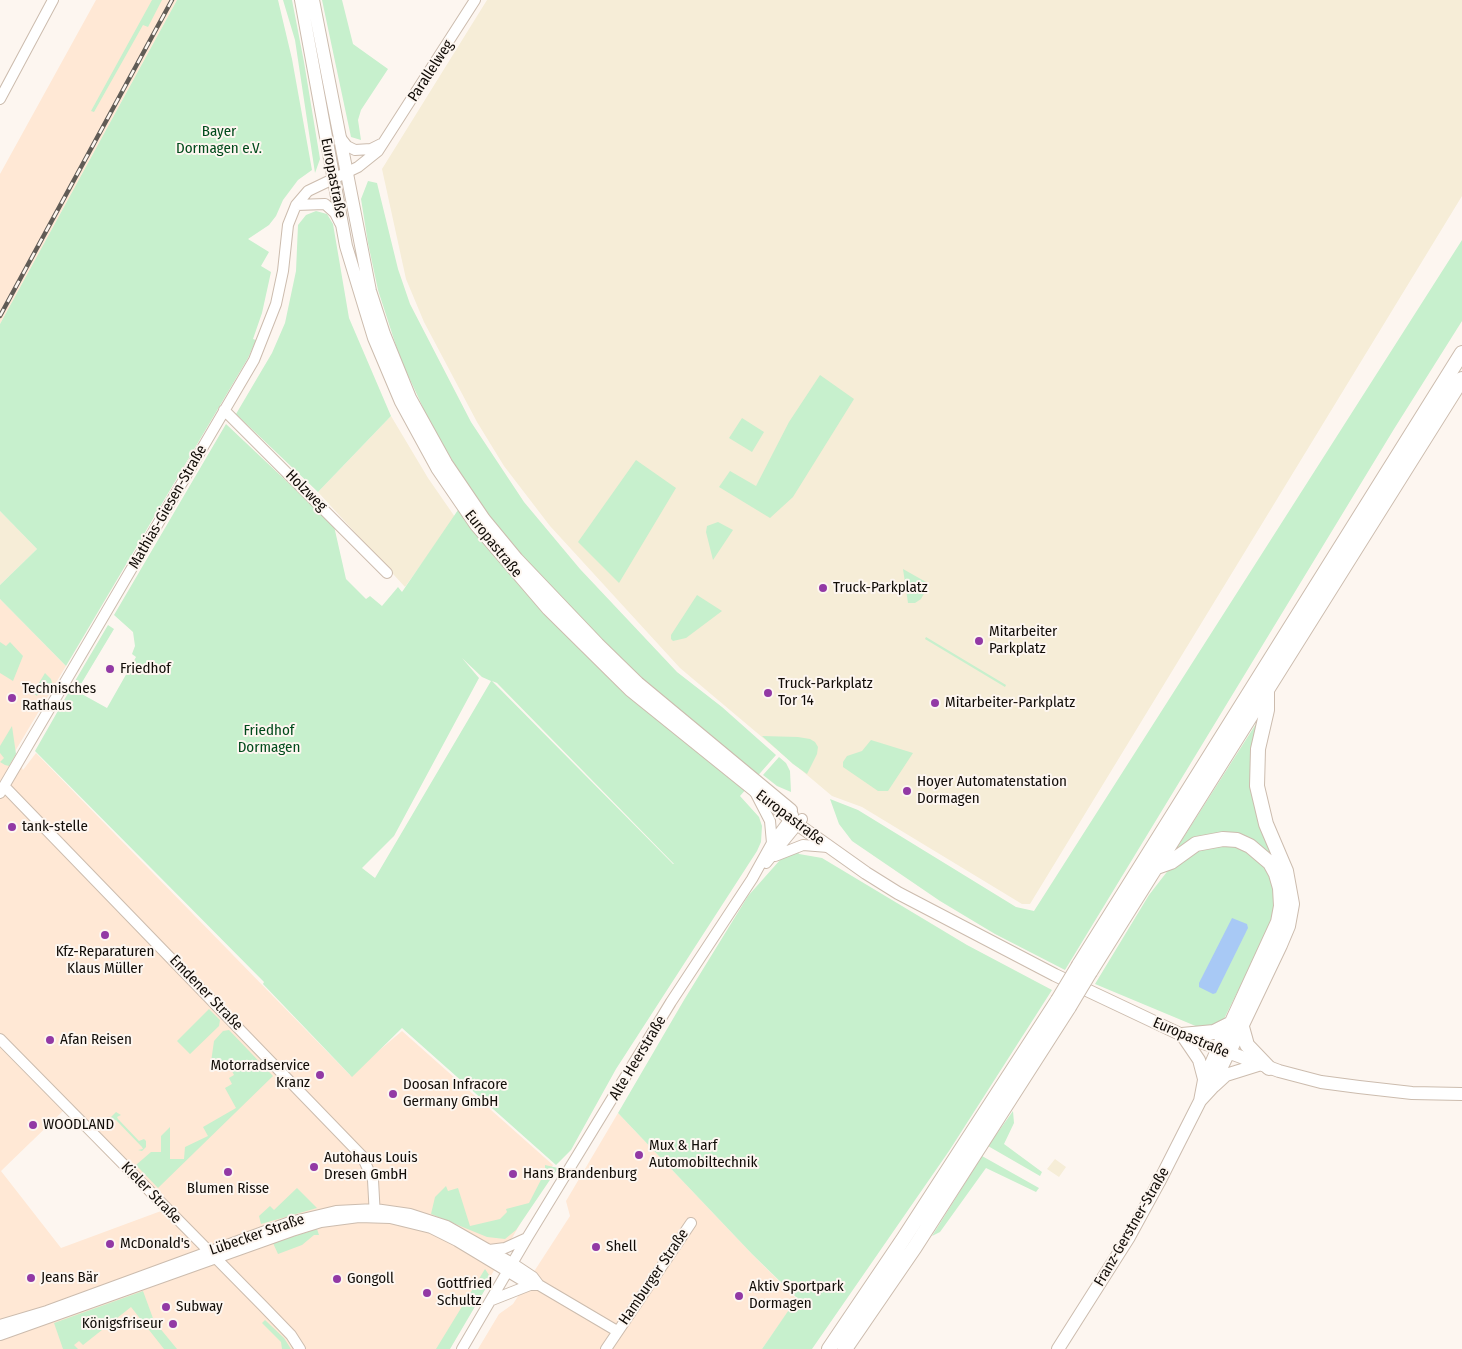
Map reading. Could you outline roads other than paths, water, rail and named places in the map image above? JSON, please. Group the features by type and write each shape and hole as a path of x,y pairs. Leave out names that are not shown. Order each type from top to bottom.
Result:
{"highway":[{"path":"845,1349 988,1134 1064,1003 1462,353"},
{"path":"1085,969 1157,867 1462,378"},
{"path":"1223,1052 1288,926 1292,904 1286,871 1266,824 1257,786 1258,748 1267,710 1267,691"},
{"path":"1157,867 1171,862 1196,844 1223,839 1237,840 1250,846 1270,863 1276,874 1280,888 1281,906 1278,922 1237,1025"},
{"path":"829,1349 955,1158 1064,1003"},
{"path":"1182,1035 1214,1032 1237,1025"},
{"path":"1237,1025 1248,1045 1264,1067"}],"main road":[{"name":"Europastraße","path":"301,0 332,179 362,304 401,402 437,468 476,525 509,566 597,658 654,710 755,792 942,915"},
{"name":"Europastraße","path":"313,0 345,173 370,291 387,343 426,430 466,494 517,559 638,683 828,847 898,893 1024,960 1182,1035 1264,1067 1321,1082 1342,1085 1412,1093 1462,1094"},
{"path":"1182,1035 1199,1060 1208,1084 1226,1075 1264,1067"},
{"name":"Franz-Gerstner-Straße","path":"1058,1349 1131,1234 1200,1101 1223,1052"}],"street":[{"path":"0,99 53,0"},
{"name":"Parallelweg","path":"332,179 369,160 386,141 475,0"},
{"path":"338,135 348,146 355,150 371,149 386,141"},
{"name":"Mathias-Giesen-Straße","path":"2,789 254,360 270,323 281,284 288,224 296,205 308,191 332,179"},
{"path":"296,205 325,204 335,213 342,226"},
{"name":"Holzweg","path":"224,410 387,574"},
{"name":"Emdener Straße","path":"2,789 362,1156 372,1174 375,1213"},
{"path":"755,792 770,822 772,843"},
{"name":"Alte Heerstraße","path":"462,1349 492,1300 526,1238 718,928 752,879 772,843 796,819"},
{"name":"Alte Heerstraße","path":"752,879 771,857 796,819"},
{"path":"771,857 797,846 828,847"},
{"name":"Kieler Straße","path":"0,1039 291,1335 300,1349"},
{"name":"Lübecker Straße","path":"375,1213 431,1228 510,1268"},
{"name":"Lübecker Straße","path":"0,1325 212,1255 321,1222 375,1213 410,1214 434,1221 489,1250 510,1268"},
{"name":"Hamburger Straße","path":"606,1349 691,1223"},
{"path":"489,1250 505,1248 526,1238"},
{"name":"Lübecker Straße","path":"0,1335 212,1255"},
{"name":"Hamburger Straße","path":"510,1268 532,1277 534,1285 618,1331"},
{"path":"492,1300 534,1285"}],"water":[{"path":"1232,918 1247,924 1248,928 1216,993 1213,994 1199,987 1199,983"}],"railway":[{"path":"0,316 172,0"}],"place":[{"name":"Truck-Parkplatz","path":"823,588"},
{"name":"Mitarbeiter Parkplatz","path":"979,641"},
{"name":"Friedhof","path":"110,669"},
{"name":"Truck-Parkplatz Tor 14","path":"768,693"},
{"name":"Technisches Rathaus","path":"12,698"},
{"name":"Mitarbeiter-Parkplatz","path":"935,703"},
{"name":"Hoyer Automatenstation Dormagen","path":"907,791"},
{"name":"tank-stelle","path":"12,827"},
{"name":"Kfz-Reparaturen Klaus Müller","path":"105,935"},
{"name":"Afan Reisen","path":"50,1040"},
{"name":"Motorradservice Kranz","path":"320,1075"},
{"name":"Doosan Infracore Germany GmbH","path":"393,1094"},
{"name":"WOODLAND","path":"33,1125"},
{"name":"Mux & Harf Automobiltechnik","path":"639,1155"},
{"name":"Autohaus Louis Dresen GmbH","path":"314,1167"},
{"name":"Blumen Risse","path":"228,1172"},
{"name":"Hans Brandenburg","path":"513,1174"},
{"name":"McDonald's","path":"110,1244"},
{"name":"Shell","path":"596,1247"},
{"name":"Jeans Bär","path":"31,1278"},
{"name":"Gongoll","path":"337,1279"},
{"name":"Gottfried Schultz","path":"427,1293"},
{"name":"Aktiv Sportpark Dormagen","path":"739,1296"},
{"name":"Subway","path":"166,1307"},
{"name":"Königsfriseur","path":"173,1324"}],"park label":[{"name":"Bayer Dormagen e.V.","path":"219,140"},
{"name":"Friedhof Dormagen","path":"269,740"}]}
